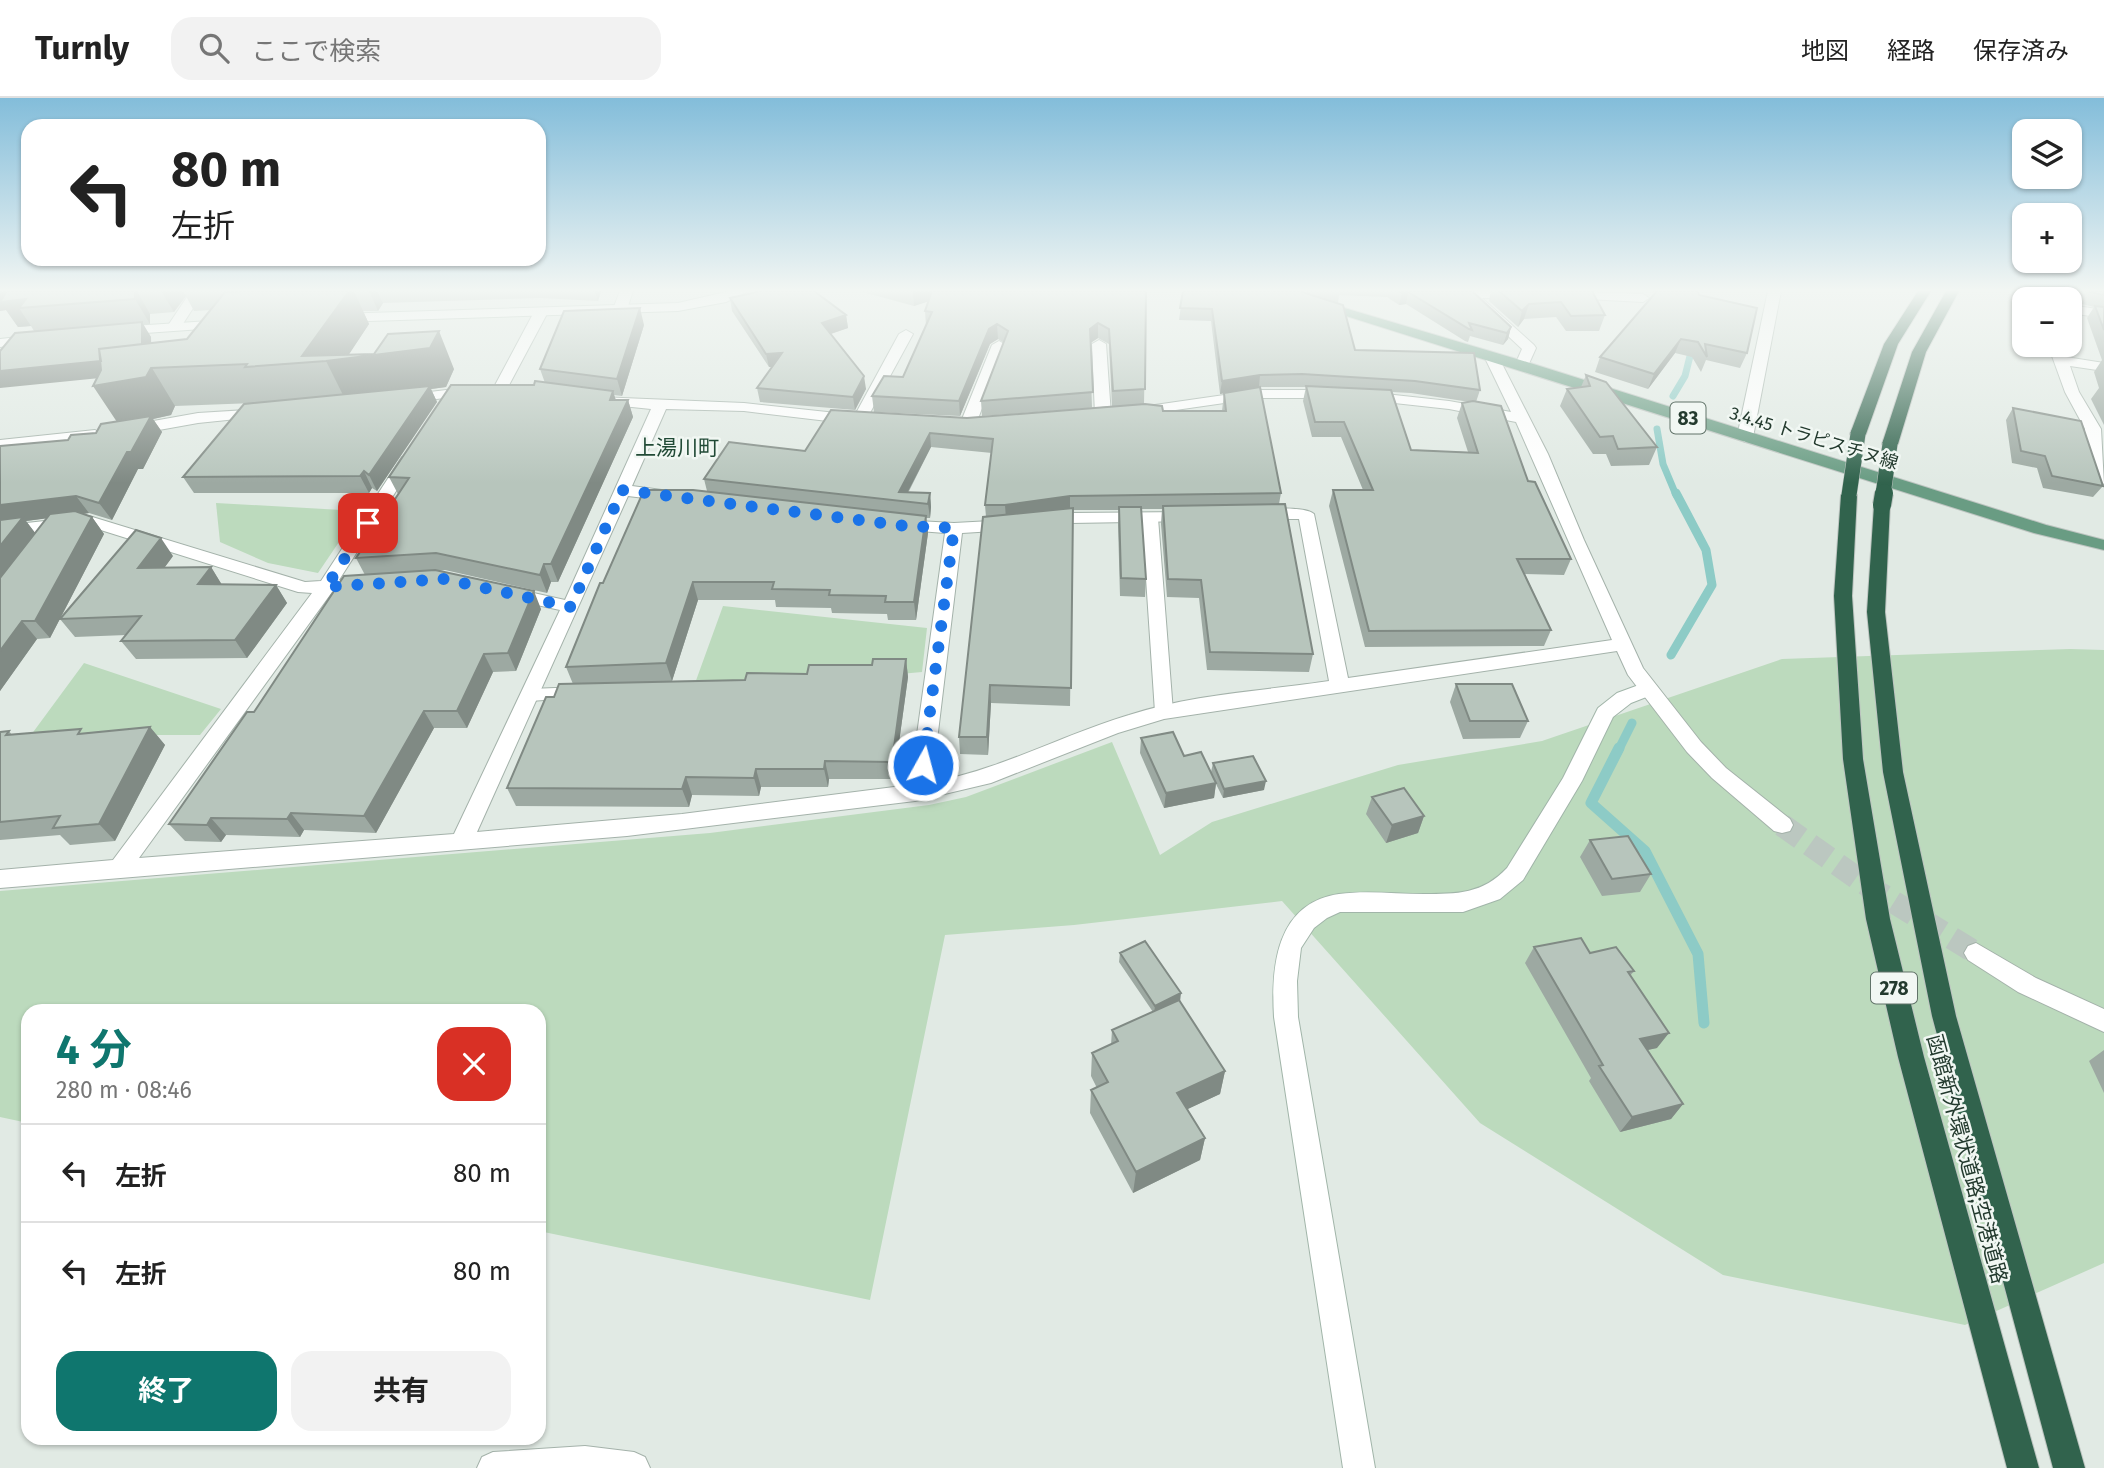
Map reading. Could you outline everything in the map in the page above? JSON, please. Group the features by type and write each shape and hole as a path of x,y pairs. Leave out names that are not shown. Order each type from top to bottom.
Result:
{"highway":[{"name":"函館新外環状道路;空港道路","path":"1887,355 1858,434 1849,495 1843,596 1853,759 1878,919 1911,1057 2023,1468"},
{"name":"函館新外環状道路;空港道路","path":"1918,355 1890,444 1882,505 1876,612 1893,772 1944,1016 2068,1468"}],"main road":[{"name":"3.4.45 トラピスチヌ線","path":"1487,355 2040,529 2104,545"}],"street":[{"path":"385,401 508,388 522,355"},
{"path":"581,397 660,405 744,407 867,420 897,355"},
{"path":"968,424 995,355"},
{"path":"1099,355 1096,415 1161,410 1259,394 1339,394 1411,400 1521,418"},
{"path":"1522,365 1526,355"},
{"path":"1745,437 1762,355"},
{"path":"1491,356 1540,454 1575,540 1647,689 1687,739 1719,773 1782,825"},
{"path":"2060,357 2072,392 2093,429 2093,446 2104,479"},
{"path":"2061,360 2104,367"},
{"path":"437,417 452,394"},
{"path":"461,843 571,607 660,405"},
{"path":"0,445 122,432 198,418 278,411"},
{"path":"120,867 326,587 415,451"},
{"path":"622,490 690,498"},
{"path":"1241,515 1306,514 1340,688"},
{"path":"879,522 954,528 1046,524 1070,519 1202,516"},
{"path":"0,531 89,521 304,588 378,584"},
{"path":"40,546 56,525"},
{"path":"920,791 954,528"},
{"path":"495,590 571,607"},
{"path":"0,879 120,867 461,843 718,819 920,791 957,785 1090,733 1164,712 1625,644"},
{"path":"1359,1468 1286,1017 1286,953 1296,932 1306,920 1320,908 1338,902 1463,903 1483,898 1503,888 1515,874 1572,781 1605,713 1613,704 1647,689"},
{"path":"1976,953 2027,985 2104,1021"},
{"path":"493,1468 584,1462 634,1468"}],"lane":[{"path":"1150,517 1164,712"},
{"path":"530,695 600,693"}],"green space":[{"path":"216,503 360,511 318,573 268,563 220,542"},
{"path":"723,606 927,628 922,672 701,692 694,686"},
{"path":"2104,650 2104,1263 1965,1325 1723,1275 1480,1123 1282,901 1074,925 945,935 870,1300 546,1232 546,1004 21,1004 21,1122 0,1117 0,891 710,833 929,805 966,797 1112,742 1160,855 1212,822 1398,765 1542,741 1782,659"},
{"path":"84,663 221,709 200,735 31,735"}],"building":[{"path":"0,355 100,355 101,361 0,371"},
{"path":"100,355 375,355 245,367 247,364 151,368 146,377 93,386 101,370"},
{"path":"546,355 625,355 617,379 540,369"},
{"path":"781,355 847,355 864,376 853,397 757,388"},
{"path":"913,355 978,355 959,401 872,396 884,376 903,377"},
{"path":"999,355 1091,355 1093,392 981,401"},
{"path":"1111,355 1145,355 1145,389 1113,391"},
{"path":"1218,355 1474,355 1480,390 1415,381 1302,374 1260,375 1222,381"},
{"path":"1602,355 1669,355 1654,374 1600,357"},
{"path":"1586,375 1606,382 1657,447 1618,449 1613,436 1600,437 1567,389 1590,386"},
{"path":"535,381 613,391 610,400 628,400 551,564 544,564 540,575 436,553 356,558 409,478 389,477 451,385 534,385"},
{"path":"430,386 369,475 364,471 360,476 183,477 244,404"},
{"path":"1306,386 1391,390 1411,450 1478,453 1462,403 1473,401 1501,406 1528,481 1535,482 1571,559 1517,559 1551,630 1369,631 1333,490 1373,490 1344,422 1315,422"},
{"path":"1260,387 1281,493 1070,496 1005,505 985,505 993,439 930,433 899,492 930,493 928,504 704,479 729,442 805,451 831,410 967,418 1145,404 1162,406 1163,411 1226,411 1224,393"},
{"path":"2013,408 2081,421 2103,486 2052,476 2045,456 2021,451"},
{"path":"151,416 131,452 127,452 99,503 76,496 0,505 0,446 68,440 71,435 96,433 101,424"},
{"path":"644,490 693,490 926,516 914,602 885,602 886,596 829,595 830,590 772,589 774,582 693,582 666,663 566,667 600,583 603,583"},
{"path":"1285,504 1313,654 1210,652 1201,580 1168,579 1163,506"},
{"path":"1119,507 1141,507 1146,579 1121,578"},
{"path":"1073,508 1071,688 990,685 987,737 959,737 983,517"},
{"path":"75,511 92,517 35,621 22,621 0,651 0,578 50,514"},
{"path":"23,517 0,546 0,520"},
{"path":"136,530 161,538 138,568 211,567 198,584 276,585 235,640 121,641 141,616 60,619"},
{"path":"435,570 534,591 508,653 484,654 457,711 424,711 364,816 291,813 287,819 211,818 207,825 169,824 247,712 254,712 344,576"},
{"path":"873,659 906,659 892,762 825,761 824,769 756,769 754,778 686,777 682,789 507,788 546,697 554,697 559,684 745,680 747,673 807,674 809,665 872,665"},
{"path":"1456,684 1512,684 1528,721 1470,721"},
{"path":"150,727 99,824 53,828 60,816 0,822 0,732 9,731 6,735 81,729 78,734"},
{"path":"1173,732 1184,756 1201,752 1216,783 1166,793 1141,738"},
{"path":"1253,756 1266,781 1224,789 1213,763"},
{"path":"1404,788 1424,816 1392,825 1372,797"},
{"path":"1628,836 1651,874 1612,879 1590,840"},
{"path":"1581,938 1590,953 1616,947 1634,971 1628,972 1669,1033 1640,1039 1683,1104 1632,1117 1599,1066 1603,1065 1534,947"},
{"path":"1145,941 1181,993 1155,1006 1120,953"},
{"path":"1179,1000 1225,1071 1177,1093 1205,1138 1136,1172 1091,1090 1108,1082 1092,1053 1118,1041 1112,1030"}],"waterway":[{"path":"1673,396 1685,376 1690,355"},
{"path":"1657,429 1663,464 1676,495"},
{"path":"1671,655 1712,585 1706,550 1676,493"},
{"path":"1619,749 1632,723"},
{"path":"1619,748 1591,803 1645,851 1698,954 1704,1023"}],"tunnel":[{"path":"1782,825 1871,888 1976,953"}],"district":[{"name":"上湯川町","path":"677,448"}],"route":[{"path":"368,523 326,587 444,579 571,607 622,490 906,526 954,528 923,765"}]}
